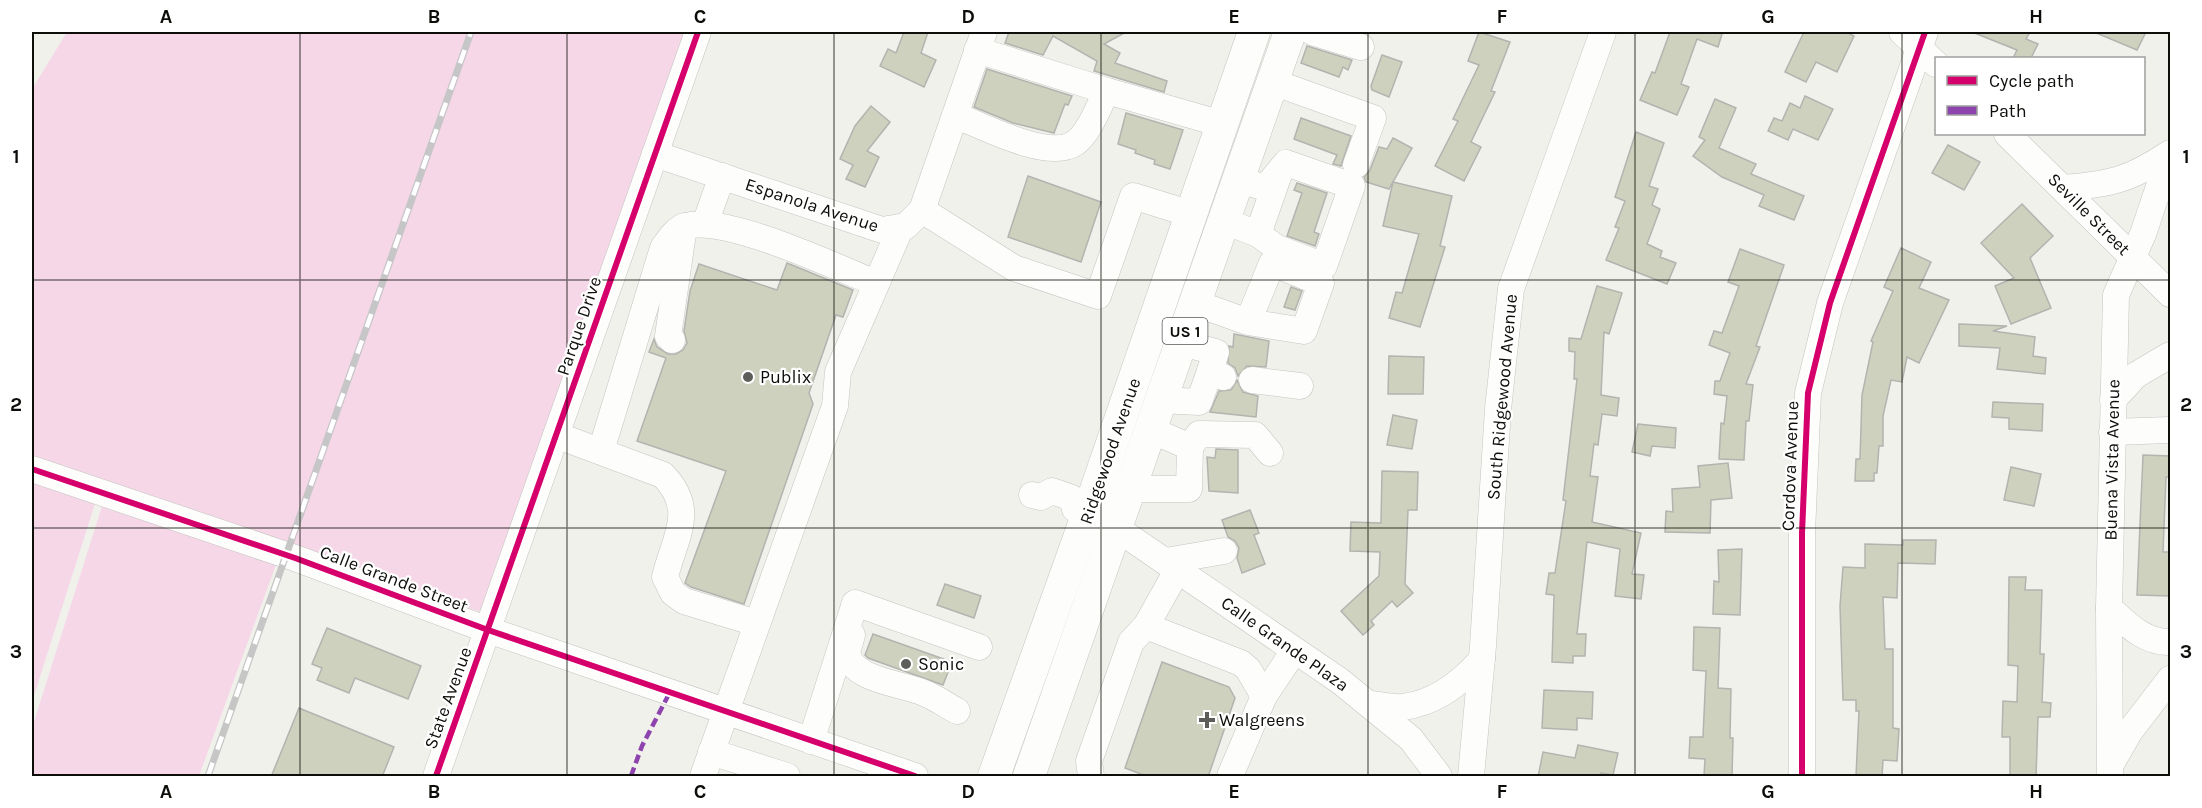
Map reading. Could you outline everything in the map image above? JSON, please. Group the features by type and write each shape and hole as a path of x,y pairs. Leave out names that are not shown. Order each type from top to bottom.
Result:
{"main road":[{"name":"US 1","path":"1222,124 1254,32"},
{"name":"US 1","path":"1272,82 1290,32"},
{"name":"Ridgewood Avenue","path":"1029,777 1272,82"},
{"name":"Ridgewood Avenue","path":"994,777 1082,511 1222,124"},
{"path":"1191,214 1205,241 1208,266"}],"street":[{"name":"Parque Drive","path":"488,630 655,154 695,32"},
{"path":"1312,32 1361,47"},
{"name":"South Ridgewood Avenue","path":"1471,777 1482,659 1498,409 1511,289 1603,32"},
{"path":"1191,214 1133,196 1098,296 1014,268 922,210 980,41 1107,91 1222,124"},
{"name":"Cordova Avenue","path":"1802,777 1802,533 1808,393 1830,303 1920,43"},
{"path":"1272,82 1373,118 1356,165"},
{"path":"955,115 1042,148 1060,148 1074,143 1085,132 1107,91"},
{"name":"Seville Street","path":"2008,135 2170,294"},
{"path":"2063,188 2123,180 2142,172 2170,153"},
{"name":"Buena Vista Avenue","path":"2110,770 2109,608 2116,295 2170,153"},
{"name":"Espanola Avenue","path":"655,154 882,230 906,226 922,210"},
{"path":"1224,221 1258,234 1277,249 1324,266 1352,186 1286,163 1265,188 1238,179"},
{"path":"1258,234 1280,170"},
{"path":"672,340 668,336 695,225 722,176"},
{"path":"601,451 663,248 672,236 695,225 745,233 876,283"},
{"path":"703,777 724,711 835,406 838,372 901,227"},
{"path":"1195,303 1248,322"},
{"path":"1161,400 1199,402 1216,374 1216,352 1181,343"},
{"path":"2113,400 2136,375 2170,355"},
{"path":"1252,380 1300,386"},
{"path":"1151,430 1190,447"},
{"path":"2112,432 2170,430"},
{"path":"1130,489 1189,489 1190,447 1199,434 1255,435 1270,453"},
{"path":"556,435 663,475 680,498 684,510 665,577 673,593 684,601 756,623"},
{"name":"Calle Grande Street","path":"32,469 296,558 488,630 915,777"},
{"path":"1036,496 1044,506 1067,515 1082,511"},
{"name":"Calle Grande Plaza","path":"1116,528 1370,704 1411,739 1438,777"},
{"path":"1091,777 1089,761 1131,642 1146,626 1172,565 1224,552"},
{"path":"811,741 855,603 980,647"},
{"path":"2109,608 2148,638 2170,642"},
{"path":"906,621 871,623 857,630 847,653 848,660 863,673 925,693 957,711"},
{"path":"1146,626 1241,663 1248,669 1264,696"},
{"name":"State Avenue","path":"436,777 488,630"},
{"path":"1230,777 1264,696 1294,651"},
{"path":"1370,704 1402,707 1424,701 1449,688 1468,674 1482,659"},
{"path":"2110,770 2130,730 2170,679"},
{"path":"711,752 787,777"}],"shaded area":[{"path":"67,32 688,32 485,613 400,588 32,459 32,89"},
{"path":"32,468 99,491 32,702"},
{"path":"103,503 277,562 199,776 32,776 32,728"}],"building":[{"path":"904,32 928,32 921,53 936,60 924,87 880,66 888,49 896,53"},
{"path":"1009,32 1126,32 1104,44 1120,53 1115,63 1167,81 1164,92 1094,71 1097,61 1053,36 1043,55 1005,43"},
{"path":"1479,32 1510,42 1491,91 1495,92 1471,142 1481,147 1464,181 1435,166 1458,121 1453,119 1479,65 1468,61"},
{"path":"1670,32 1722,34 1718,47 1697,39 1681,84 1689,87 1677,115 1640,100 1652,72 1655,73"},
{"path":"1804,32 1846,32 1854,36 1837,72 1816,62 1806,82 1785,72"},
{"path":"1972,32 2030,32 2026,39 2038,44 2032,57 2014,57 2017,50"},
{"path":"2094,32 2146,32 2137,50"},
{"path":"1307,46 1352,60 1348,70 1343,67 1339,77 1301,63"},
{"path":"1382,55 1402,62 1389,97 1372,90 1371,86"},
{"path":"987,69 1072,96 1068,105 1065,104 1054,133 1013,123 974,107"},
{"path":"1805,96 1833,109 1818,140 1793,129 1788,140 1768,131 1774,118 1782,121 1790,103 1800,108"},
{"path":"1715,99 1736,108 1719,148 1756,164 1751,174 1804,196 1794,220 1759,206 1764,195 1722,177 1693,156 1705,140 1699,137"},
{"path":"871,106 890,122 867,151 879,157 865,187 846,179 853,165 840,159 855,126"},
{"path":"1126,113 1183,130 1170,169 1154,164 1155,160 1118,144"},
{"path":"1301,118 1351,136 1341,166 1333,164 1337,155 1294,139"},
{"path":"1636,132 1664,143 1649,186 1658,189 1652,205 1660,209 1647,244 1662,251 1660,257 1676,263 1667,284 1606,260 1619,228 1615,227 1625,201 1615,197"},
{"path":"1393,138 1412,148 1389,189 1366,182 1364,177 1370,170 1379,147 1387,149"},
{"path":"1948,145 1980,162 1964,190 1932,173"},
{"path":"1028,176 1101,202 1081,262 1008,237"},
{"path":"1393,182 1452,196 1440,246 1445,247 1420,327 1389,318 1396,292 1402,293 1419,234 1383,226"},
{"path":"1297,183 1327,193 1314,232 1319,234 1315,246 1287,236 1302,193 1294,190"},
{"path":"2022,204 2053,236 2030,258 2051,308 2011,324 1995,286 2014,278 1981,243"},
{"path":"1901,248 1931,262 1919,288 1949,300 1919,363 1907,357 1902,382 1891,380 1883,416 1883,446 1879,446 1877,473 1874,473 1874,481 1855,481 1856,459 1860,459 1862,395 1873,342 1871,341 1893,291 1884,287"},
{"path":"1740,249 1784,265 1756,346 1760,347 1746,384 1753,385 1749,421 1746,421 1744,460 1719,459 1721,423 1724,424 1727,396 1714,394 1715,381 1720,381 1730,353 1709,345 1714,331 1722,333 1739,286 1728,282"},
{"path":"787,263 853,290 843,317 836,315 809,393 813,404 744,604 685,583 726,471 637,441 666,358 649,352 654,339 657,347 668,354 676,354 683,350 687,343 684,331 690,291 699,264 777,290"},
{"path":"1597,286 1622,293 1609,334 1604,332 1601,395 1619,398 1617,416 1602,414 1598,445 1594,444 1590,476 1598,477 1592,522 1641,533 1632,574 1644,575 1641,599 1615,596 1620,549 1587,542 1577,634 1586,634 1585,656 1573,656 1573,663 1552,662 1554,595 1546,594 1549,573 1555,573 1566,501 1563,500 1577,379 1574,379 1575,352 1569,351 1569,338 1581,339"},
{"path":"1291,287 1302,291 1295,310 1284,307"},
{"path":"1959,324 2007,326 1993,331 2035,337 2033,356 2046,358 2045,374 1997,369 2000,348 1959,346"},
{"path":"1234,334 1269,341 1266,367 1247,366 1238,376 1235,368 1228,363 1229,346 1233,347"},
{"path":"1389,356 1424,357 1423,394 1388,394"},
{"path":"1237,380 1243,392 1258,396 1256,417 1210,412 1219,391 1231,390"},
{"path":"1993,402 2043,404 2042,431 2009,429 2009,418 1992,417"},
{"path":"1393,415 1417,420 1412,449 1387,445"},
{"path":"1638,424 1676,428 1675,448 1652,446 1650,456 1632,452"},
{"path":"1216,449 1238,450 1238,493 1209,491 1207,457 1215,458"},
{"path":"2143,455 2170,456 2170,477 2166,477 2163,552 2170,552 2170,596 2137,595"},
{"path":"1728,463 1732,498 1711,500 1710,533 1665,532 1666,511 1673,512 1672,489 1700,487 1698,466"},
{"path":"2011,467 2041,474 2034,506 2004,500"},
{"path":"1382,471 1418,472 1417,510 1408,510 1405,584 1413,593 1397,607 1392,601 1371,621 1374,625 1363,635 1341,611 1379,576 1380,552 1350,551 1351,522 1381,523"},
{"path":"1250,510 1259,533 1254,535 1265,564 1242,573 1237,558 1239,548 1235,541 1228,537 1222,520"},
{"path":"1903,540 1936,540 1935,564 1898,563 1897,598 1883,597 1885,649 1893,649 1893,728 1899,729 1897,761 1883,760 1882,777 1856,776 1859,711 1856,711 1856,700 1843,700 1840,606 1843,567 1865,568 1865,544 1903,545"},
{"path":"1742,549 1740,615 1713,614 1714,581 1719,582 1718,550"},
{"path":"2009,577 2026,577 2025,590 2042,590 2040,654 2044,654 2042,702 2051,703 2050,717 2038,717 2036,777 2010,777 2010,737 2002,737 2003,701 2017,702 2018,666 2008,665"},
{"path":"945,584 981,596 974,618 937,605"},
{"path":"1694,627 1720,628 1718,688 1731,689 1732,777 1704,776 1705,759 1689,758 1690,737 1703,737 1706,671 1693,670"},
{"path":"327,628 421,666 408,699 355,678 349,693 317,680 322,668 312,664"},
{"name":"Sonic","path":"873,634 952,662 943,685 868,658 865,655"},
{"name":"Walgreens","path":"1162,662 1229,687 1235,698 1208,777 1149,777 1125,768"},
{"path":"1544,690 1593,692 1592,719 1577,718 1577,730 1542,728"},
{"path":"299,708 394,747 382,777 271,777"},
{"path":"1578,745 1618,753 1613,775 1601,773 1601,777 1538,777 1543,752 1575,758"}],"railway":[{"path":"208,776 471,32"}],"marked path":[{"path":"631,776 642,746 670,692"}],"cycle path":[{"path":"436,776 698,32"},
{"path":"1802,776 1802,533 1808,393 1830,303 1925,32"},
{"path":"32,469 295,558 488,630 915,776"}],"place":[{"name":"Publix","path":"748,377"},
{"name":"Sonic","path":"906,664"},
{"name":"Walgreens","path":"1207,720"}]}
